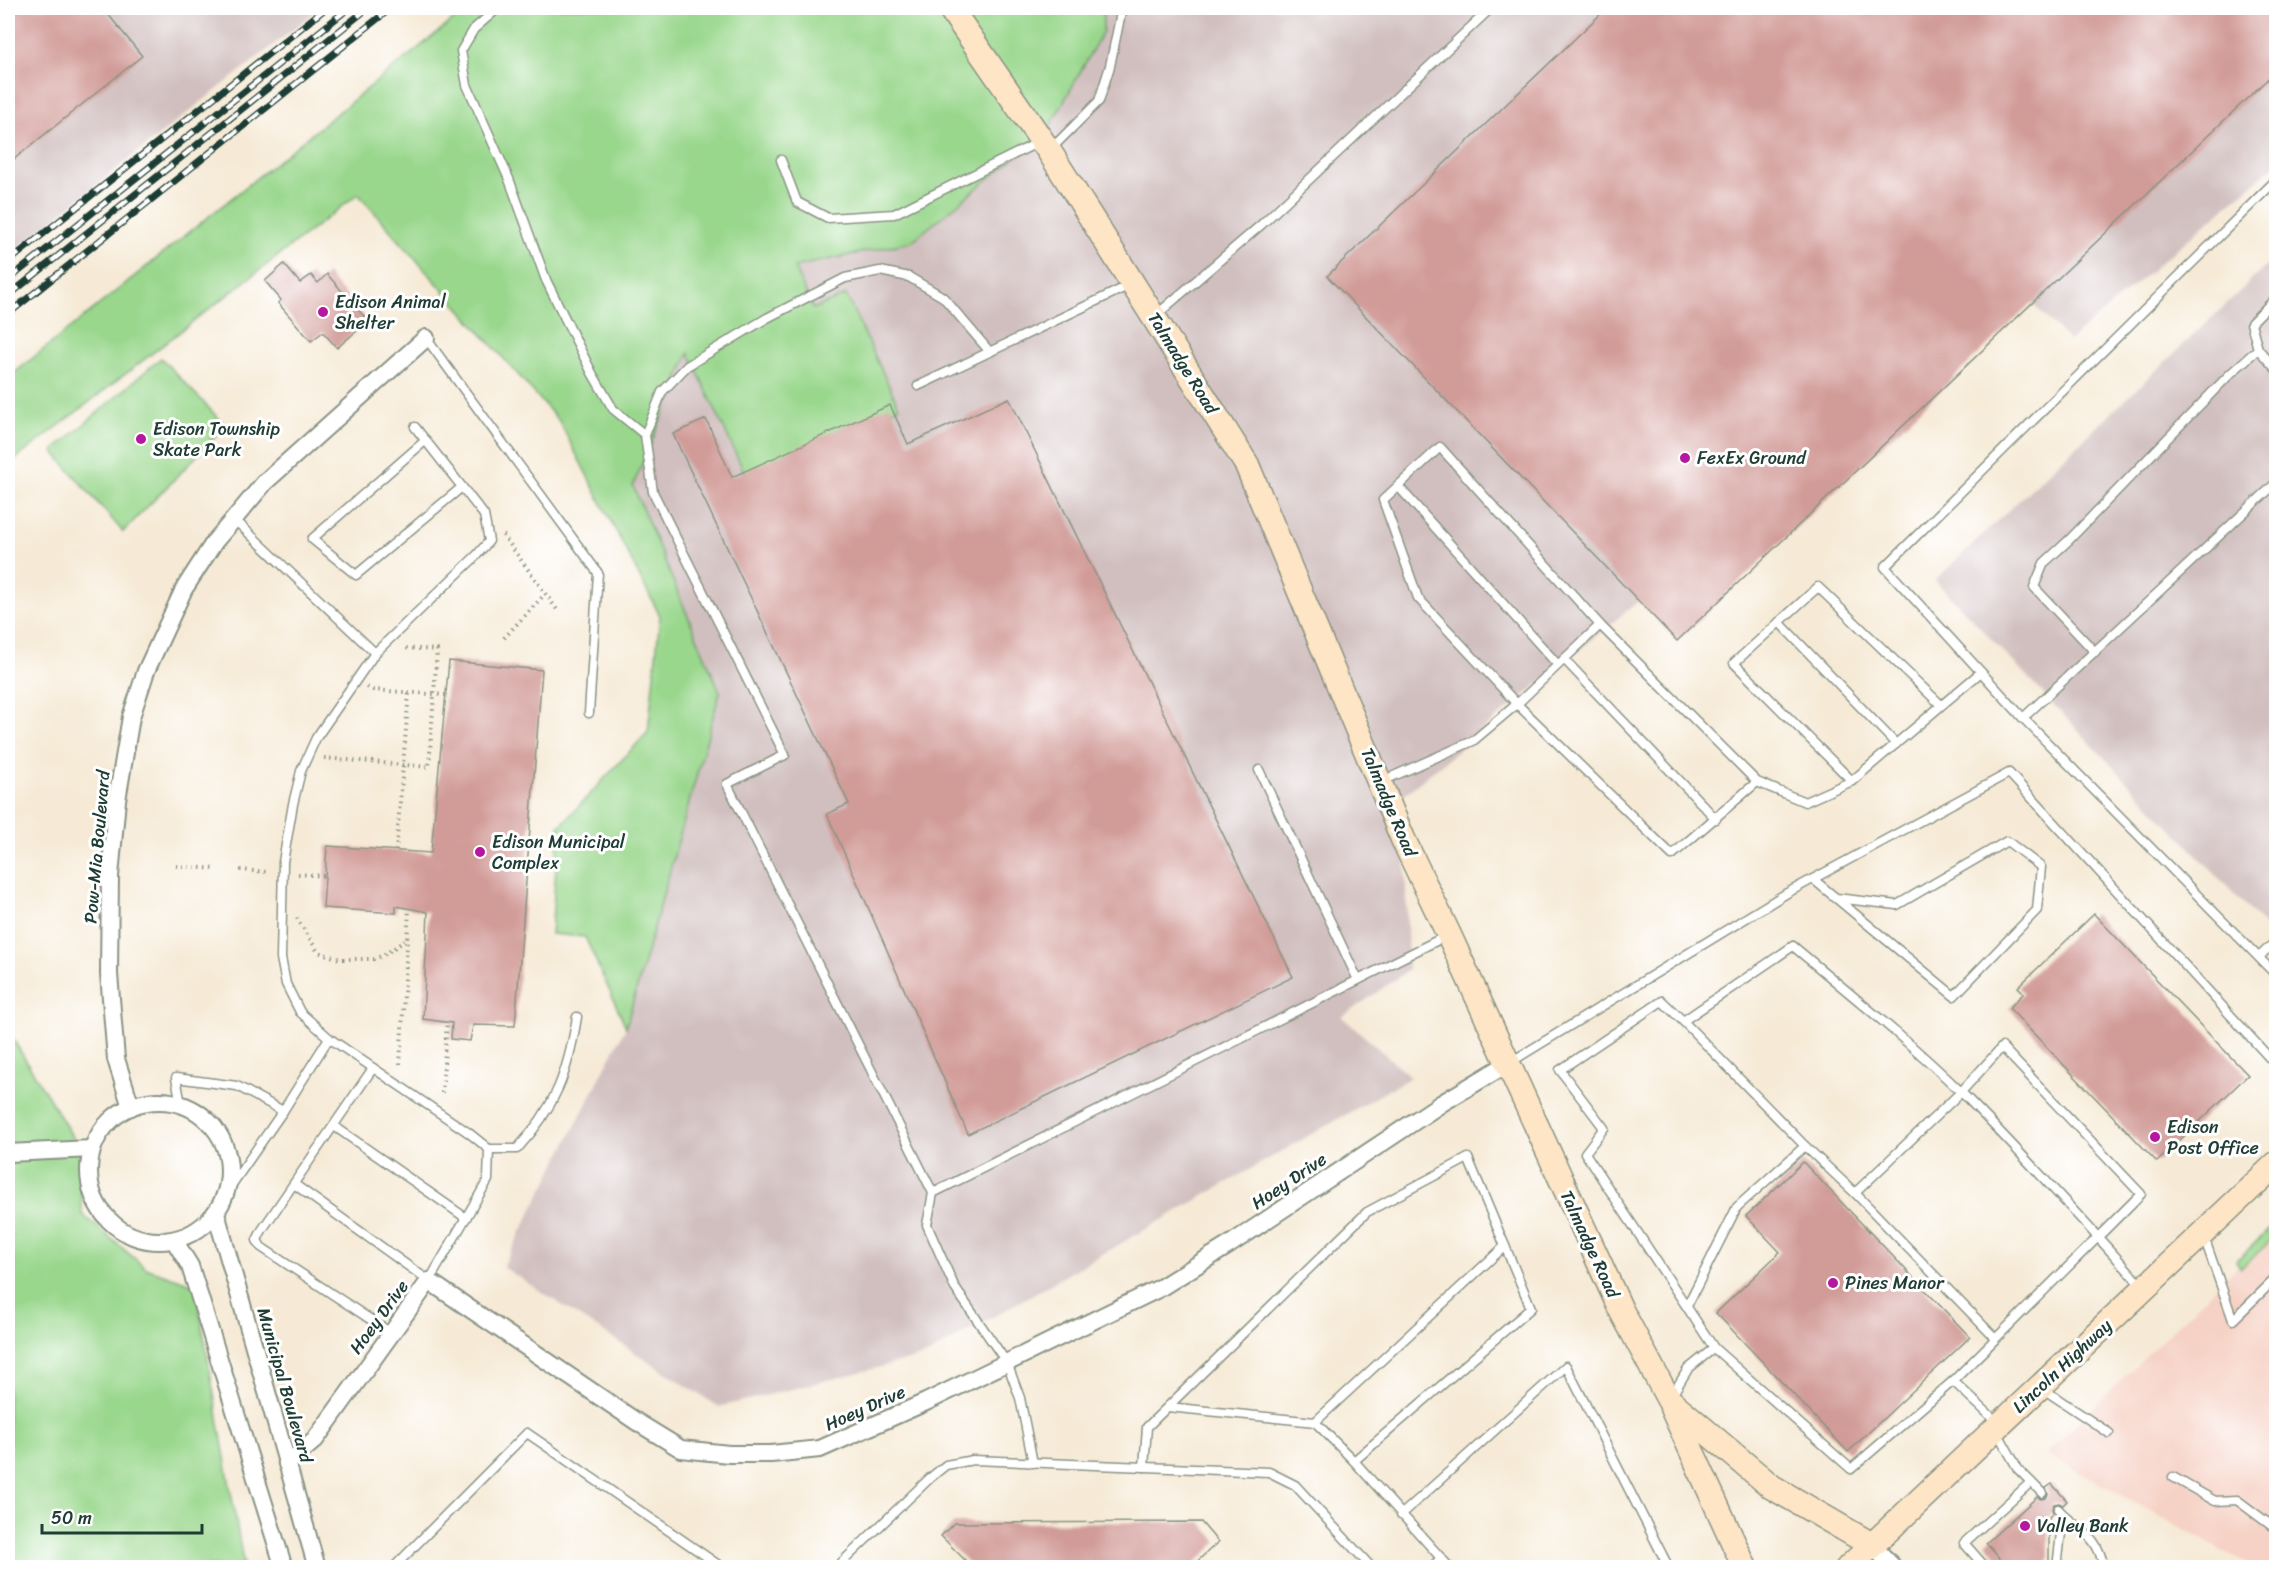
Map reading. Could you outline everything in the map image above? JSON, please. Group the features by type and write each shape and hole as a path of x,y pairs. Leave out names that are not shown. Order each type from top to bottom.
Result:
{"street":[{"name":"Talmadge Road","path":"950,8 1045,146 1247,465 1403,839 1621,1310 1669,1400 1772,1487 1872,1545"},
{"name":"Pow-Mia Boulevard","path":"131,1107 116,1059 108,974 110,876 117,800 131,717 146,671 184,589 215,541 265,482 426,338"},
{"name":"Hoey Drive","path":"287,1464 315,1440 429,1281 637,1422 681,1449 729,1454 771,1454 820,1449 926,1402 1160,1288 1442,1102 1507,1064"},
{"path":"159,1101 181,1104 207,1119 220,1136 226,1150 230,1171 226,1193 216,1213 206,1224 188,1236 159,1242 137,1238 112,1224 98,1206 92,1193 89,1171 92,1149 102,1130 112,1119 131,1107 159,1101"},
{"path":"8,1153 92,1149"},
{"name":"Lincoln Highway","path":"1848,1568 2277,1164"},
{"name":"Municipal Boulevard","path":"216,1213 317,1568"},
{"path":"174,1240 190,1266 284,1568"},
{"path":"1669,1400 1745,1568"},
{"path":"1872,1545 1894,1568"}],"lane":[{"path":"498,8 474,29 461,51 467,85 509,179 546,279 592,373 613,409 645,435"},
{"path":"781,160 797,202 828,218 894,214 1045,146 1099,101 1110,66 1122,8"},
{"path":"1154,317 1262,224 1491,8"},
{"path":"2277,180 1886,567 2023,718 2277,975"},
{"path":"990,352 943,297 909,277 880,271 845,278 767,318 687,366 662,392 645,435 653,492 785,755 727,784 933,1193 927,1225 956,1288 1007,1363 1020,1398 1033,1463"},
{"path":"918,386 1132,284"},
{"path":"2277,298 2252,323 2258,349 2277,369"},
{"path":"426,338 598,573 589,713"},
{"path":"2095,652 2034,587 2044,562 2069,540 2230,374 2258,349"},
{"path":"415,427 484,515 489,542 375,653 316,738 301,771 283,862 281,947 286,984 300,1012 329,1038 489,1149 517,1149 534,1130 557,1094 571,1055 577,1017"},
{"path":"426,440 312,539 356,575 462,486"},
{"path":"1757,782 1672,855 1517,704 1418,598 1383,500 1440,447 1600,625 1757,782 1805,802 1852,781 1980,672"},
{"path":"2023,718 2277,483"},
{"path":"1398,486 1561,662 1716,819"},
{"path":"234,519 375,653"},
{"path":"1852,781 1734,663 1818,587 1941,705"},
{"path":"1779,622 1896,744"},
{"path":"1379,782 1473,741 1517,704 1600,625"},
{"path":"1258,770 1358,980"},
{"path":"1507,1064 1813,879 2009,773 2277,1065"},
{"path":"1813,879 1954,996 2037,910 2041,867 2007,841 1897,905 1836,898"},
{"path":"933,1193 1449,935"},
{"path":"2259,957 2277,941"},
{"path":"1683,1021 1793,946 1961,1092 2144,1288"},
{"path":"1855,1193 1961,1092 2002,1047 2141,1194 1953,1381 1851,1469 1714,1348 1585,1153 1604,1128 1560,1070 1662,1001 1805,1146 1855,1193 1995,1338"},
{"path":"226,1193 283,1111 329,1038"},
{"path":"373,1068 257,1240 261,1247 392,1334"},
{"path":"181,1104 176,1078 237,1086 283,1111"},
{"path":"334,1126 466,1218"},
{"path":"1687,1306 1737,1207 1805,1146"},
{"path":"294,1184 429,1281 488,1180 489,1149"},
{"path":"1144,1467 1147,1427 1368,1212 1468,1158 1531,1308 1354,1461"},
{"path":"2202,1234 2233,1320 2277,1278"},
{"path":"1315,1422 1505,1246"},
{"path":"1669,1400 1688,1369 1714,1348"},
{"path":"1401,1515 1566,1366 1669,1568"},
{"path":"1953,1381 1998,1427 2018,1469 2042,1493"},
{"path":"2040,1387 2109,1433"},
{"path":"1168,1407 1315,1422 1354,1461 1450,1568"},
{"path":"393,1568 527,1433 723,1568"},
{"path":"836,1568 946,1465 974,1460 1269,1472 1295,1485 1372,1568"},
{"path":"2173,1477 2215,1501 2237,1500 2277,1530"},
{"path":"1986,1568 1964,1543 2031,1482"},
{"path":"2057,1568 2060,1512 2084,1529 2094,1540 2104,1568"},
{"path":"1431,1568 1441,1558"}],"path":[{"path":"498,527 558,611"},
{"path":"504,638 545,594"},
{"path":"324,758 429,767 438,650 401,647"},
{"path":"367,686 374,690 446,695"},
{"path":"396,850 410,692"},
{"path":"176,866 216,869"},
{"path":"240,870 269,872"},
{"path":"298,874 325,876"},
{"path":"400,1064 409,908"},
{"path":"296,918 306,929 309,940 318,952 340,959 374,959 384,956 407,939"},
{"path":"442,1092 447,1022"}],"shaded area":[{"path":"8,8 320,8 8,255"},
{"path":"1103,8 2276,8 2276,164 2069,341 2017,288 1404,795 1408,970 1342,1017 1411,1077 925,1356 719,1407 503,1267 626,1027 720,692 633,486 690,352 746,476 899,407 846,295 812,309 794,267 911,242 1103,31"},
{"path":"2276,257 2276,938 1935,580"},
{"path":"2276,1228 2276,1567 2253,1567 2046,1454"}],"green space":[{"path":"468,8 1103,8 1103,31 1048,130 911,242 794,267 813,309 846,295 899,407 746,476 689,353 633,486 720,692 626,1027 585,937 551,934 559,827 648,732 660,616 559,421 358,194 8,465 8,378"},
{"name":"Edison Township Skate Park","path":"161,358 226,426 123,532 53,451"},
{"path":"8,1031 80,1149 82,1214 146,1268 195,1285 244,1567 8,1567"},
{"path":"2276,1223 2276,1236 2241,1268 2236,1261"}],"building":[{"path":"8,8 103,8 142,56 8,164"},
{"name":"FexEx Ground","path":"1607,8 2277,8 2277,70 1677,641 1327,276"},
{"name":"Edison Animal Shelter","path":"284,264 300,283 311,275 318,283 327,274 368,321 337,348 323,332 311,341 278,303 281,300 265,281"},
{"path":"1009,398 1293,977 968,1134 827,814 849,804 673,434 706,419 732,477 890,405 908,444"},
{"name":"Edison Municipal Complex","path":"449,661 542,670 515,1026 473,1025 470,1041 451,1039 452,1023 423,1019 428,912 396,906 396,913 323,908 327,846 431,853"},
{"path":"2094,914 2248,1075 2157,1162 2009,1008 2024,993 2018,987"},
{"name":"Pines Manor","path":"1803,1162 1970,1337 1848,1452 1716,1313 1780,1252 1746,1216"},
{"name":"Valley Bank","path":"2052,1484 2067,1501 2063,1505 2054,1504 2053,1513 2049,1517 2049,1560 2041,1568 2008,1568 1986,1543 2037,1497 2046,1498 2048,1494 2046,1488"},
{"path":"1201,1522 1218,1542 1190,1568 973,1568 941,1536 954,1523"}],"railway":[{"path":"8,262 326,8"},
{"path":"8,280 349,8"},
{"path":"8,296 368,8"},
{"path":"8,314 391,8"}],"place":[{"name":"Edison Animal Shelter","path":"323,312"},
{"name":"Edison Township Skate Park","path":"141,439"},
{"name":"FexEx Ground","path":"1685,458"},
{"name":"Edison Municipal Complex","path":"480,852"},
{"name":"Edison Post Office","path":"2155,1137"},
{"name":"Pines Manor","path":"1833,1283"},
{"name":"Valley Bank","path":"2025,1526"}]}
